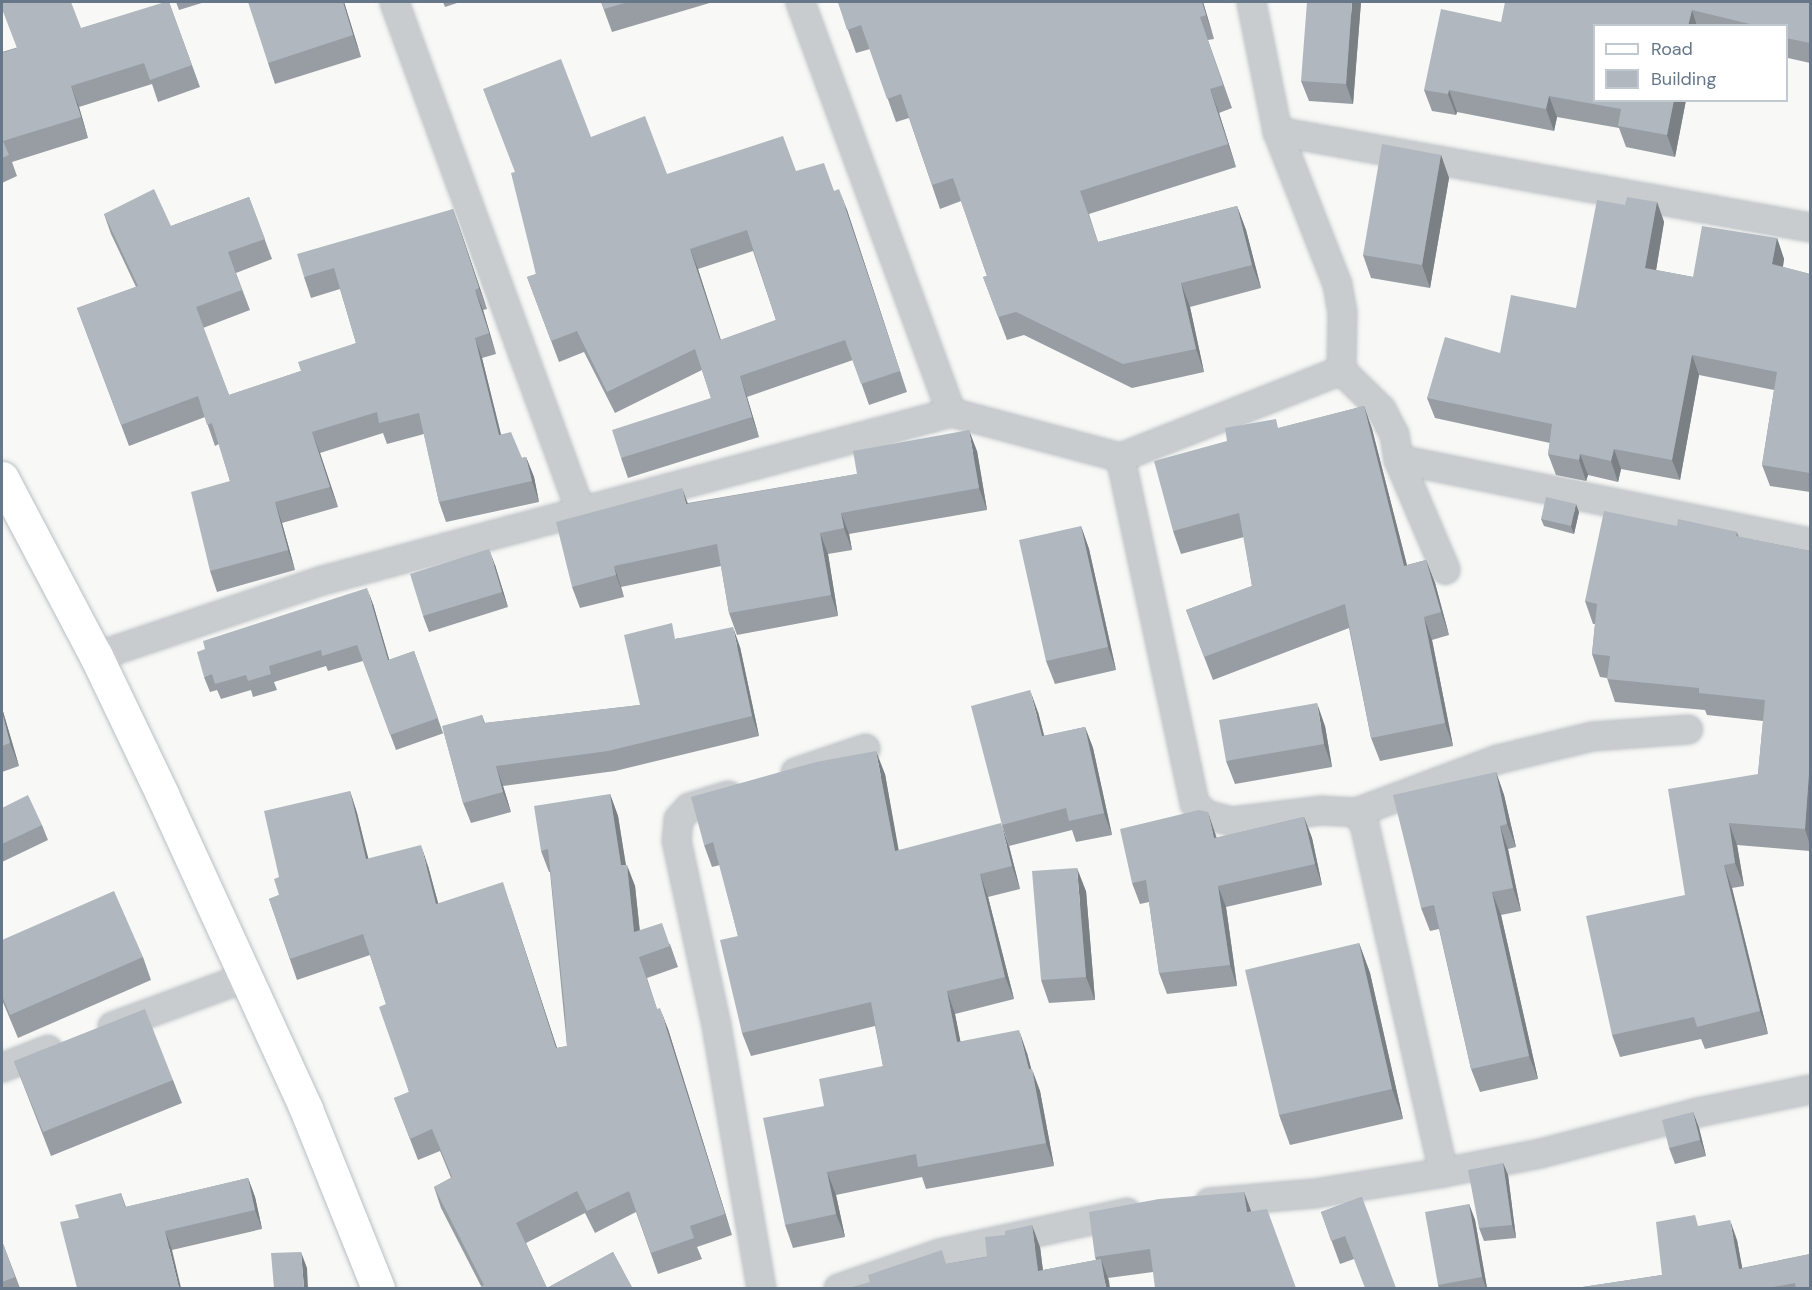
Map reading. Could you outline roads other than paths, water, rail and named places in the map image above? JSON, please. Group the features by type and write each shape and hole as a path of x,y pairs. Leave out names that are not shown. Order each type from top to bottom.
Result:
{"main road":[{"path":"2,478 96,656 245,976 306,1109 378,1288"}],"street":[{"path":"394,2 579,510"},
{"path":"800,2 951,411"},
{"path":"1251,2 1277,131 1337,284 1342,311 1341,370 1381,409 1394,434 1398,459 1445,569"},
{"path":"1277,131 1810,227"},
{"path":"96,656 322,580 951,411 1120,457 1341,370"},
{"path":"1120,457 1194,803 1205,814 1231,821 1320,810 1356,812 1497,759 1592,736 1688,729"},
{"path":"1398,459 1810,542"},
{"path":"761,1288 716,1024 676,840 678,819 689,807 865,748"},
{"path":"1356,812 1364,824 1443,1172"},
{"path":"2,1067 245,976"},
{"path":"1187,1203 1314,1193 1443,1172 1540,1154 1697,1112 1810,1089"},
{"path":"838,1288 939,1253 1153,1206"}]}
